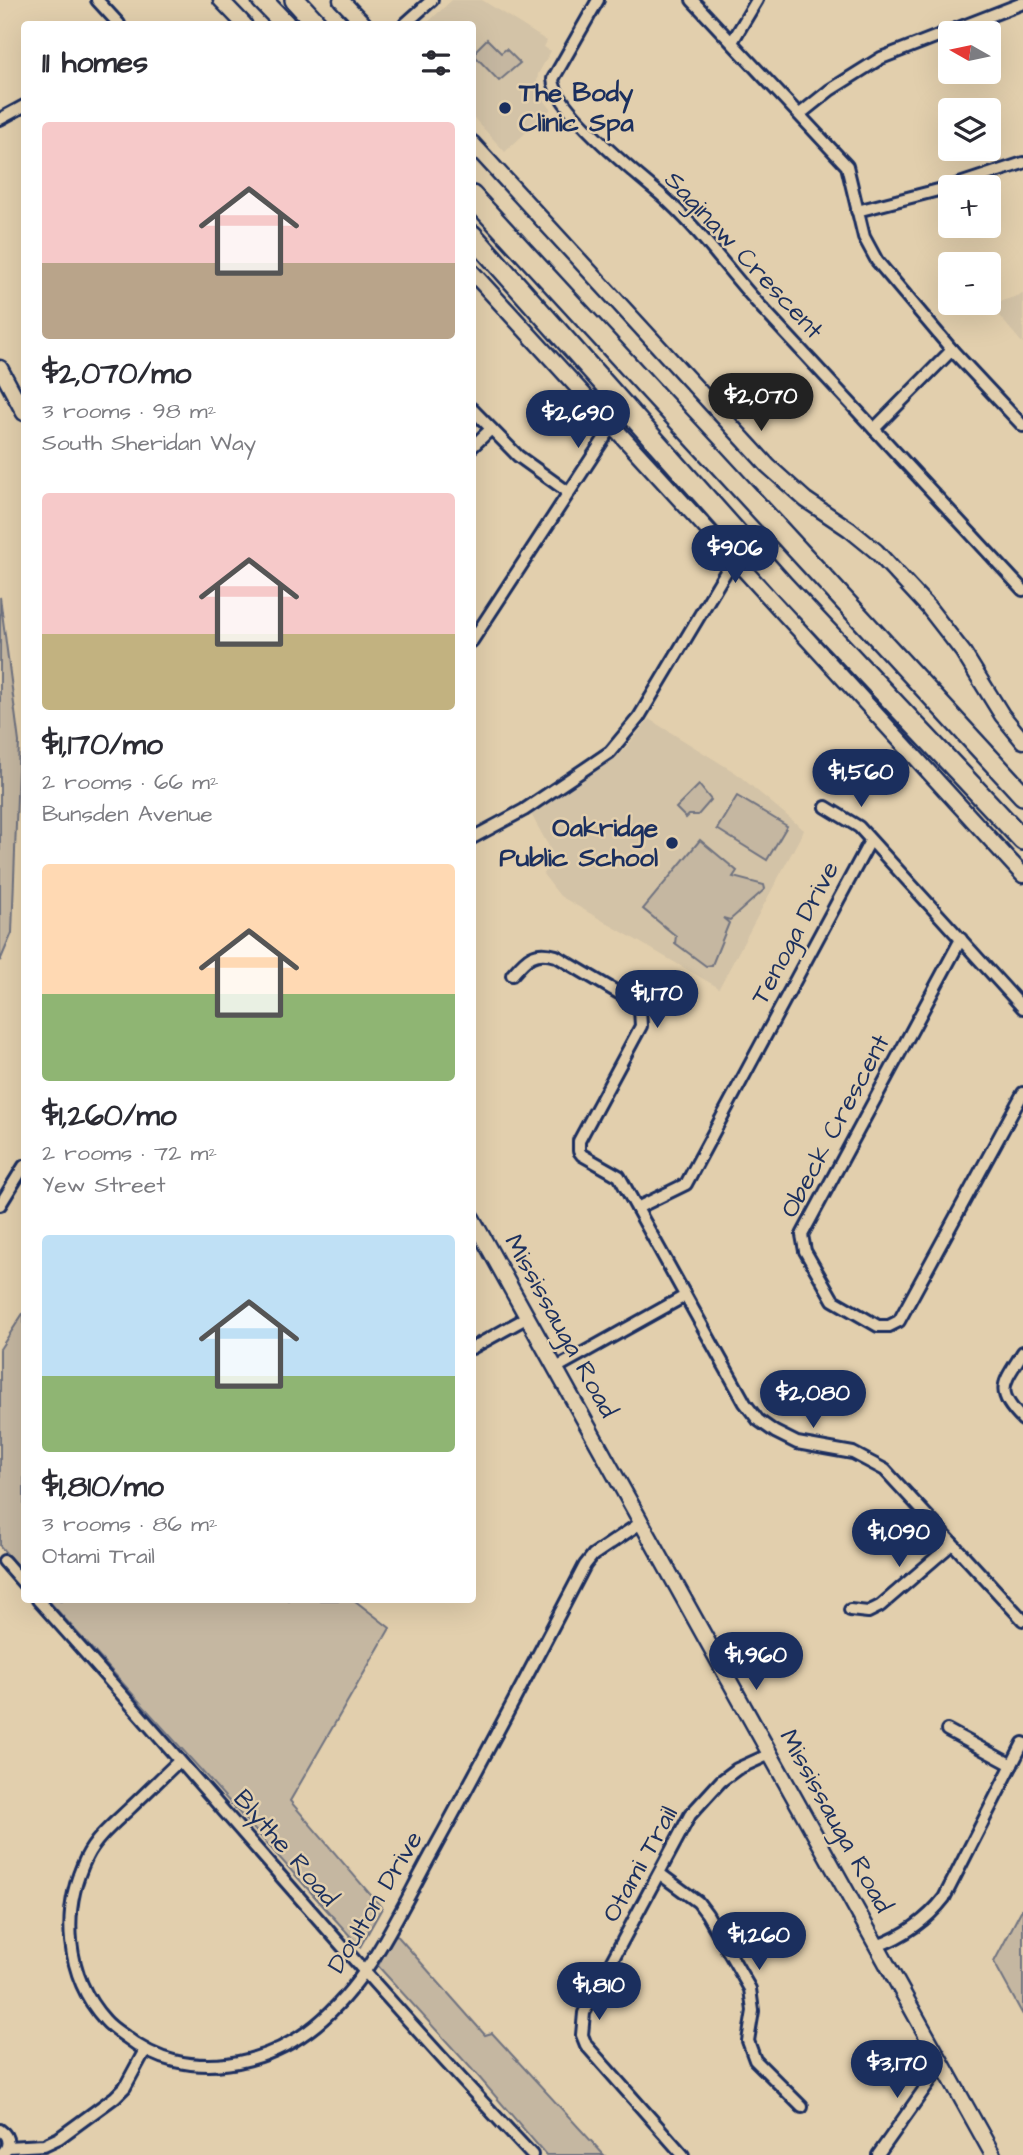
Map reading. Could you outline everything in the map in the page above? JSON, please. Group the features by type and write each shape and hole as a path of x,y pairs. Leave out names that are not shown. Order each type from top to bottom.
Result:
{"highway":[{"path":"262,0 282,21"},
{"path":"295,0 314,21"},
{"path":"476,200 1023,795"},
{"path":"476,240 783,585 1023,840"}],"street":[{"path":"97,0 117,21"},
{"path":"221,0 241,21"},
{"path":"341,0 361,21"},
{"path":"408,21 432,0"},
{"name":"Saginaw Crescent","path":"598,0 553,79 559,97 606,148 674,207 740,284 1023,590"},
{"path":"692,0 847,166 864,237 877,261 952,350 1023,426"},
{"path":"732,42 757,0"},
{"path":"998,0 1002,12"},
{"path":"800,114 831,90 881,58 1023,3"},
{"path":"0,119 21,108"},
{"path":"476,147 768,466 806,500 876,551 928,607 963,652 1010,726 1023,741"},
{"path":"986,175 1023,163"},
{"path":"857,211 938,190"},
{"path":"476,276 1023,875"},
{"path":"874,429 952,350"},
{"path":"0,368 21,407"},
{"path":"476,413 529,466 568,492"},
{"path":"476,635 613,425"},
{"path":"476,443 491,429"},
{"path":"476,836 524,810 610,752 639,716 734,558"},
{"path":"826,807 859,827 1023,1008"},
{"name":"Tenoga Drive","path":"637,1208 686,1184 870,841"},
{"name":"Obeck Crescent","path":"961,939 802,1234 805,1251 833,1300 878,1326 889,1326 899,1321 1023,1093"},
{"path":"512,975 528,956 546,953 556,956 634,1002 640,1009 641,1026 579,1142 579,1151 619,1176 745,1404 758,1420 775,1433 797,1443 853,1453 885,1470 1023,1620"},
{"path":"0,1205 21,1171"},
{"name":"Mississauga Road","path":"476,1225 993,2155"},
{"path":"556,1368 685,1296"},
{"path":"476,1346 528,1317"},
{"path":"1023,1352 1004,1383 1005,1397 1023,1420"},
{"name":"Doulton Drive","path":"179,1761 97,1840 87,1857 78,1879 69,1928 72,1953 80,1979 93,2005 106,2022 145,2050 172,2061 194,2065 247,2061 287,2044 310,2029 365,1972 473,1779 585,1565 593,1555 642,1522"},
{"path":"850,1610 868,1612 880,1606 952,1544"},
{"path":"4,1561 21,1581"},
{"name":"Blythe Road","path":"41,1603 365,1972 532,2155"},
{"path":"947,1730 1012,1765"},
{"path":"877,1946 894,1940 932,1913 944,1898 1023,1743"},
{"name":"Otami Trail","path":"683,2155 586,2045 582,2035 584,2013 690,1815 721,1781 737,1769 770,1754"},
{"path":"660,1874 698,1902 707,1914 750,1989 753,2011 748,2041 755,2060 802,2107"},
{"path":"0,2130 7,2138 4,2151 44,2145 59,2138 116,2098 145,2050"},
{"path":"878,2155 942,2064"}],"shaded area":[{"path":"452,0 482,0 547,41 544,47 551,51 538,74 537,83 540,95 551,109 505,152 476,120 476,21 429,21"},
{"path":"487,39 501,53 506,49 520,63 499,81 476,57 476,50"},
{"path":"1023,294 1023,344 998,315 1001,315 1001,301"},
{"path":"0,597 19,742 12,933 0,961"},
{"name":"Oakridge Public School","path":"649,719 736,773 804,830 719,988 560,896 543,874 554,856 531,814 624,750"},
{"path":"699,785 711,800 698,815 689,815 686,818 676,808"},
{"path":"737,796 787,826 767,860 717,829"},
{"path":"700,840 737,871 733,877 764,885 765,889 730,920 723,918 729,923 712,965 706,966 675,943 676,936 643,909"},
{"path":"21,1317 21,1570 0,1546 0,1349"},
{"path":"51,1603 358,1603 390,1628 290,1801 382,1908 360,1947"},
{"path":"1023,1907 1023,2015 994,1962"},
{"path":"394,1932 485,2035 492,2033 604,2155 546,2155 378,1966"}],"place":[{"name":"The Body Clinic Spa","path":"505,108"},
{"name":"Oakridge Public School","path":"672,843"}]}
